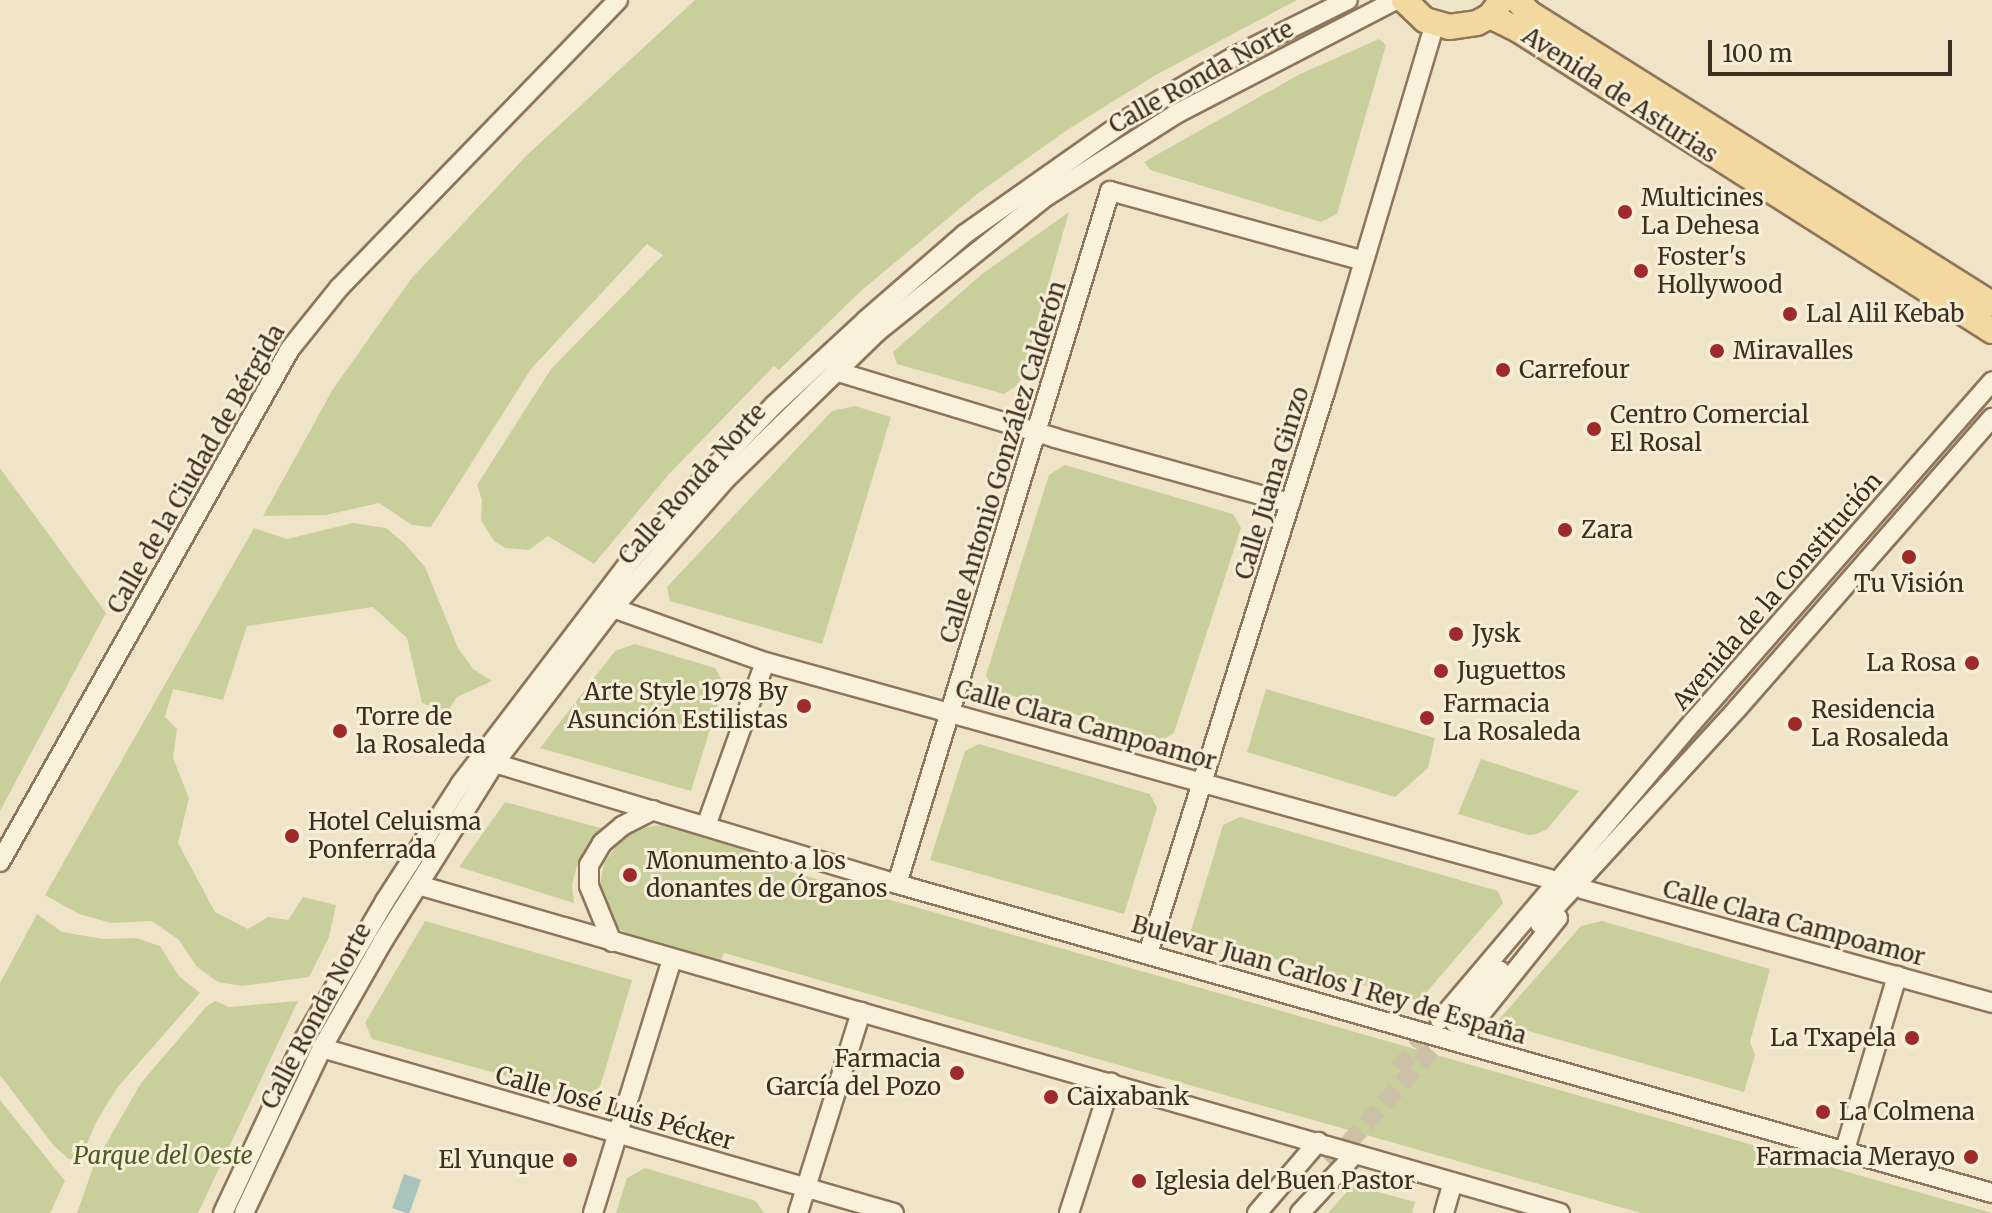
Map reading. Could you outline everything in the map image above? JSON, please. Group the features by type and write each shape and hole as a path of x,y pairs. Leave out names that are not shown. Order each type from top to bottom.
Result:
{"main road":[{"path":"1404,0 1415,14 1435,24 1463,27 1496,8"},
{"name":"Avenida de Asturias","path":"1517,0 1529,13 1992,304"},
{"name":"Avenida de Asturias","path":"1496,8 1533,39 1992,331"}],"street":[{"name":"Calle de la Ciudad de Bérgida","path":"0,862 290,349 339,288 618,0"},
{"name":"Calle Ronda Norte","path":"223,1213 305,1038 385,901 631,560 704,479 774,405 923,268 1041,179 1131,117 1235,56 1348,0"},
{"name":"Calle Ronda Norte","path":"244,1213 322,1048 487,761 613,608 727,478 835,371 976,250 1047,196 1245,75 1396,0"},
{"name":"Calle Juana Ginzo","path":"1148,954 1204,782 1435,24"},
{"path":"1103,160 1110,191 1364,261"},
{"name":"Calle Antonio González Calderón","path":"897,884 1110,191"},
{"path":"835,371 1037,433 1290,503"},
{"name":"Avenida de la Constitución","path":"1452,1028 1609,837 1692,723 1992,381"},
{"name":"Avenida de la Constitución","path":"1418,1029 1550,879 1609,837 1992,418"},
{"name":"Calle Clara Campoamor","path":"613,608 765,662 1550,879"},
{"path":"706,826 765,662"},
{"name":"Bulevar Juan Carlos I Rey de España","path":"487,761 897,884 1418,1029 1452,1028 1844,1153 1992,1193"},
{"path":"612,942 589,886 589,865 602,843 622,826 653,810"},
{"name":"Avenida de la Constitución","path":"1452,1028 1582,889 1609,837"},
{"path":"418,885 1560,1213"},
{"name":"Calle Clara Campoamor","path":"1582,889 1992,1003"},
{"path":"593,1213 672,959"},
{"path":"1844,1153 1897,976"},
{"path":"798,1213 861,1012"},
{"name":"Calle José Luis Pécker","path":"322,1048 894,1213"},
{"path":"1069,1213 1111,1083"},
{"path":"1257,1213 1318,1142"},
{"path":"1300,1213 1354,1155"},
{"path":"1273,1213 1324,1162 1286,1213"},
{"path":"1444,1213 1453,1182"}],"green space":[{"path":"695,0 1297,0 1154,76 1067,130 977,194 862,290 779,370 774,366 669,474 594,564 548,536 529,550 505,548 494,541 481,520 482,500 477,485 551,369 663,255 647,244 531,369 431,527 412,525 379,503 326,515 263,516 333,389 411,279 527,155"},
{"path":"1379,39 1386,45 1337,214 1321,222 1150,170 1144,162 1300,74"},
{"path":"1069,212 1020,383 1004,394 897,364 893,352 982,274"},
{"path":"855,406 891,417 822,644 670,601 667,587 832,411"},
{"path":"1065,465 1233,514 1241,528 1174,733 1162,740 993,690 986,675 1049,475"},
{"path":"0,468 106,613 0,811"},
{"path":"353,523 386,528 404,543 425,567 458,648 473,669 492,681 457,697 447,712 422,703 407,638 373,607 247,626 223,700 173,689 165,717 177,729 173,758 189,798 178,843 215,912 248,929 268,917 288,920 303,897 336,905 329,937 309,977 242,986 218,982 197,967 179,940 152,921 111,923 79,914 45,895 254,528 287,539"},
{"path":"635,644 715,668 724,684 691,791 540,748 615,651"},
{"path":"1266,689 1435,738 1428,768 1395,797 1247,752"},
{"path":"979,744 1150,794 1157,808 1124,914 930,860 965,751"},
{"path":"1481,759 1579,791 1547,829 1537,834 1528,835 1458,814"},
{"path":"505,802 604,829 587,846 577,866 572,885 574,903 459,867"},
{"path":"1240,817 1498,891 1503,903 1419,1001 1190,934 1223,825"},
{"path":"660,825 758,851 757,862 1992,1213 1641,1213 724,953 720,963 636,939 618,928 606,912 600,884 604,863 620,841 640,828"},
{"path":"37,914 62,932 103,939 136,938 160,946 179,976 200,993 117,1088 95,1124 81,1160 69,1159 54,1146 0,1075 0,983"},
{"path":"425,921 632,980 600,1087 582,1097 372,1039 365,1023"},
{"path":"1602,921 1770,969 1750,1042 1755,1055 1744,1092 1497,1022 1581,926"},
{"name":"Parque del Oeste","path":"215,1001 229,1007 298,1001 198,1213 77,1213 94,1165 141,1083 206,1007"},
{"path":"0,1100 65,1181 50,1213 0,1213"},
{"path":"645,1168 756,1201 764,1213 616,1213 627,1178"},
{"path":"1353,1185 1415,1202 1412,1213 1328,1213"}],"water":[{"path":"404,1174 421,1180 410,1213 392,1208"}],"tunnel":[{"path":"1398,1069 1436,1025"},
{"path":"1330,1164 1451,1028"}],"place":[{"name":"Multicines La Dehesa","path":"1625,212"},
{"name":"Foster's Hollywood","path":"1641,271"},
{"name":"Lal Alil Kebab","path":"1790,314"},
{"name":"Miravalles","path":"1717,351"},
{"name":"Carrefour","path":"1503,370"},
{"name":"Centro Comercial El Rosal","path":"1594,429"},
{"name":"Zara","path":"1565,530"},
{"name":"Tu Visión","path":"1909,557"},
{"name":"Jysk","path":"1456,634"},
{"name":"La Rosa","path":"1972,663"},
{"name":"Juguettos","path":"1441,671"},
{"name":"Arte Style 1978 By Asunción Estilistas","path":"804,706"},
{"name":"Farmacia La Rosaleda","path":"1427,718"},
{"name":"Residencia La Rosaleda","path":"1795,724"},
{"name":"Torre de la Rosaleda","path":"340,731"},
{"name":"Hotel Celuisma Ponferrada","path":"292,836"},
{"name":"Monumento a los donantes de Órganos","path":"630,875"},
{"name":"La Txapela","path":"1912,1038"},
{"name":"Farmacia García del Pozo","path":"957,1073"},
{"name":"Caixabank","path":"1051,1097"},
{"name":"La Colmena","path":"1823,1112"},
{"name":"Farmacia Merayo","path":"1971,1157"},
{"name":"El Yunque","path":"570,1160"},
{"name":"Iglesia del Buen Pastor","path":"1139,1181"}]}
